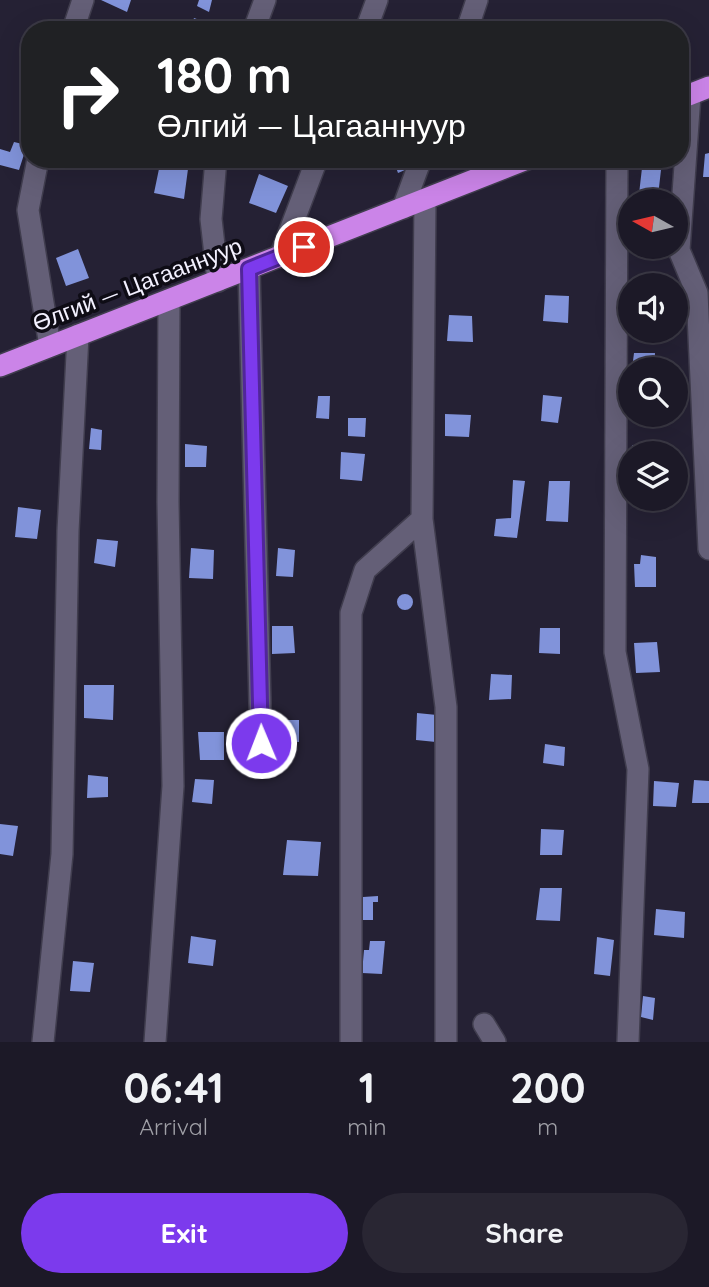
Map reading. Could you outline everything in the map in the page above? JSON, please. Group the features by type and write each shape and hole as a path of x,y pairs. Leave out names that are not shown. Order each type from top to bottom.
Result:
{"highway":[{"name":"Өлгий — Цагааннуур","path":"0,366 505,168"}],"street":[{"path":"76,21 83,0"},
{"path":"257,21 265,0"},
{"path":"369,21 377,0"},
{"path":"470,21 477,0"},
{"path":"689,139 693,94"},
{"path":"36,168 28,210 50,346"},
{"path":"215,168 211,219 218,281"},
{"path":"280,257 314,168"},
{"path":"403,208 418,168"},
{"path":"617,168 615,652 638,769 628,1042"},
{"path":"686,168 679,250 697,293 709,549"},
{"path":"425,200 422,519 446,707 446,1042"},
{"path":"249,269 261,743"},
{"path":"155,1042 173,786 168,502 169,300"},
{"path":"43,1042 62,854 68,531 78,335"},
{"path":"351,1042 351,612 365,570 422,519"}],"building":[{"path":"101,0 131,0 127,12"},
{"path":"199,0 212,0 209,12 197,6"},
{"path":"14,142 21,144 19,170 0,165 0,149 10,152"},
{"path":"709,153 709,177 703,177 705,154"},
{"path":"159,168 188,169 184,199 154,193"},
{"path":"396,168 410,168 398,173"},
{"path":"642,168 661,170 659,189 640,189"},
{"path":"259,174 288,186 276,213 249,203"},
{"path":"78,249 89,278 66,286 56,258"},
{"path":"545,295 569,296 568,323 543,321"},
{"path":"449,315 472,316 473,342 447,341"},
{"path":"634,353 655,353 655,357 634,357"},
{"path":"543,395 562,397 558,423 541,421"},
{"path":"318,396 330,396 329,419 316,418"},
{"path":"445,414 471,415 469,437 445,436"},
{"path":"348,418 366,418 365,437 348,436"},
{"path":"91,428 102,430 101,450 89,449"},
{"path":"185,444 207,446 206,467 185,467"},
{"path":"341,452 365,454 362,481 340,479"},
{"path":"513,480 525,481 517,538 494,536 496,519 511,518"},
{"path":"549,481 570,481 568,522 546,521"},
{"path":"18,507 41,510 37,539 15,537"},
{"path":"97,539 118,541 115,567 94,563"},
{"path":"191,548 214,550 213,579 189,578"},
{"path":"278,548 295,550 293,577 276,576"},
{"path":"641,555 656,557 656,587 635,587 634,564 640,564"},
{"path":"405,594 413,602 405,610 397,602"},
{"path":"272,626 293,626 295,653 272,654"},
{"path":"540,628 560,628 560,654 539,653"},
{"path":"657,642 660,672 636,673 634,643"},
{"path":"491,674 512,675 511,699 489,700"},
{"path":"84,685 114,685 113,720 84,718"},
{"path":"417,713 437,715 436,742 416,740"},
{"path":"275,720 299,720 299,742 274,741"},
{"path":"198,732 224,732 224,760 200,760"},
{"path":"545,744 565,747 564,766 543,763"},
{"path":"88,775 108,777 108,797 87,798"},
{"path":"195,779 214,780 212,804 192,802"},
{"path":"694,780 709,781 709,803 692,803"},
{"path":"654,781 679,783 676,807 653,806"},
{"path":"0,824 18,826 13,856 0,854"},
{"path":"541,829 564,830 562,855 540,855"},
{"path":"287,840 321,842 318,876 283,875"},
{"path":"540,888 562,888 560,921 536,920"},
{"path":"378,896 378,902 373,902 373,920 363,920 363,897"},
{"path":"656,909 685,912 684,938 654,935"},
{"path":"191,936 216,940 213,966 188,963"},
{"path":"597,937 614,940 610,976 594,974"},
{"path":"370,941 385,941 382,974 362,973 364,950 369,950"},
{"path":"73,961 94,963 90,992 70,991"},
{"path":"643,996 655,998 653,1020 641,1017"}],"route":[{"path":"261,743 249,269 304,247"}]}
